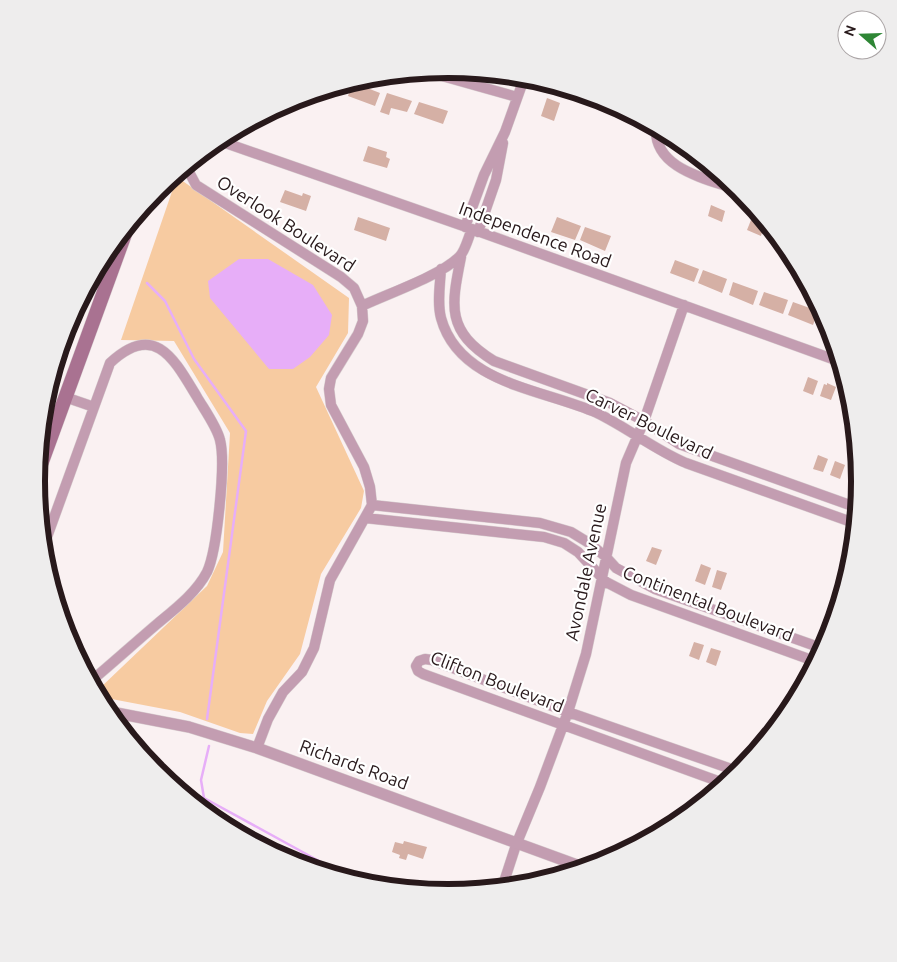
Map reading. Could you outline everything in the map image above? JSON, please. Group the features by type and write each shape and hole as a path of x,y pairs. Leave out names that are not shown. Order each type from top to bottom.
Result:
{"main road":[{"path":"46,449 121,245"}],"street":[{"path":"452,78 517,97"},
{"name":"Carver Boulevard","path":"522,84 505,132 496,180 461,256 454,291 455,316 463,335 477,351 494,361 610,403 644,421 680,444 851,506"},
{"path":"657,136 657,143 662,154 680,169 721,184"},
{"name":"Independence Road","path":"228,144 472,229 833,359"},
{"name":"Overlook Boulevard","path":"189,172 196,185 341,277 354,288 362,306"},
{"path":"257,748 268,719 283,692 302,672 314,648 330,580 372,504 370,487 364,467 331,405 329,389 332,378 358,334 363,321 362,306 441,269 461,256"},
{"name":"Carver Boulevard","path":"441,269 439,304 441,319 454,346 466,359 487,374 595,412 626,428 671,457 850,522"},
{"name":"Avondale Avenue","path":"504,880 516,844 568,712 586,654 626,463 644,421 684,305"},
{"path":"48,534 110,364 122,352 134,346 147,344 160,348 170,356 181,370 220,439 223,464 214,547 207,572 188,597 96,677"},
{"path":"65,397 94,407"},
{"name":"Continental Boulevard","path":"372,504 540,523 571,532 589,543 616,568 655,589 816,647"},
{"name":"Continental Boulevard","path":"365,518 544,537 564,543 578,552 602,577 616,587 651,604 810,659"},
{"name":"Clifton Boulevard","path":"718,781 423,674 418,671 416,666 419,661 425,659 432,660 568,712 731,769"},
{"name":"Richards Road","path":"118,713 189,727 257,748 574,864"}],"shaded area":[{"path":"180,179 349,298 348,333 316,387 364,491 361,508 321,574 300,654 267,701 253,734 240,733 180,712 109,698 101,687 207,586 223,552 230,433 174,341 121,340 174,186"},
{"path":"239,259 268,259 313,285 332,315 329,335 310,357 293,369 269,369 210,298 208,281"}],"building":[{"path":"363,87 380,93 375,106 348,96 350,90"},
{"path":"387,93 412,101 407,112 391,108 389,115 380,112"},
{"path":"547,98 560,103 554,121 541,116"},
{"path":"419,102 448,111 443,124 414,114"},
{"path":"368,146 387,152 386,157 390,159 387,168 363,161"},
{"path":"285,190 302,196 303,193 311,196 306,211 280,202"},
{"path":"711,205 725,211 722,222 708,216"},
{"path":"358,217 390,228 386,241 354,230"},
{"path":"557,217 581,226 575,240 551,232"},
{"path":"751,220 759,223 763,228 761,236 747,230"},
{"path":"585,227 611,236 605,251 580,240"},
{"path":"675,260 699,269 694,282 670,273"},
{"path":"703,270 727,279 722,293 698,283"},
{"path":"733,282 758,291 753,305 729,295"},
{"path":"764,292 788,300 783,314 759,305"},
{"path":"793,302 813,309 816,316 813,325 788,315"},
{"path":"808,377 818,381 813,395 803,391"},
{"path":"827,383 836,387 831,400 820,396 824,384 827,385"},
{"path":"818,455 828,459 823,472 813,469"},
{"path":"835,461 845,465 840,479 830,475"},
{"path":"652,547 662,550 656,565 646,561"},
{"path":"701,564 711,568 705,585 695,581"},
{"path":"717,570 727,573 721,590 712,587"},
{"path":"694,642 704,645 699,660 689,656"},
{"path":"711,648 721,651 716,666 706,662"},
{"path":"404,841 427,847 423,859 408,854 406,860 399,858 400,855 392,852 395,842 403,844"}],"waterway":[{"path":"147,283 165,301 194,359 246,431 207,719"},
{"path":"209,746 201,780 204,798 328,866"}]}
